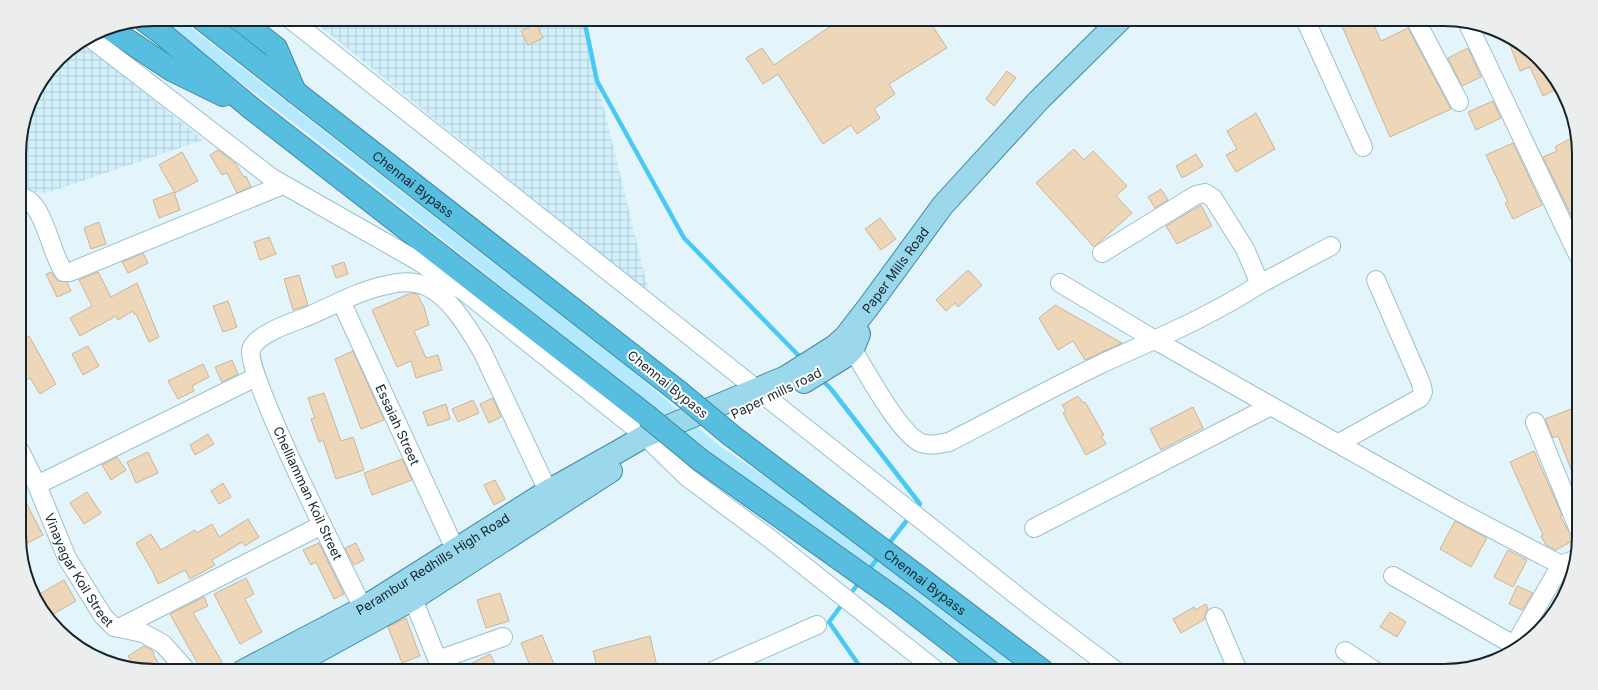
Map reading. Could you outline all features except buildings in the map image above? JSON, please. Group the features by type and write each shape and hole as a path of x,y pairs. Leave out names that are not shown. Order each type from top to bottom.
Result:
{"highway":[{"path":"151,26 649,433 699,459 900,602 980,664"},
{"name":"Chennai Bypass","path":"211,26 679,392 732,436 1034,664"},
{"path":"248,26 276,48 296,94"},
{"path":"115,32 172,70 251,108"}],"main road":[{"name":"Paper Mills Road","path":"869,306 943,205 1039,100 1114,26"},
{"name":"Paper mills road","path":"843,348 869,306"},
{"name":"Paper Mills Road","path":"619,451 649,433 767,398 789,382 843,348"},
{"name":"Perambur Redhills High Road","path":"293,664 408,590 611,471 649,433"},
{"name":"Perambur Redhills High Road","path":"256,664 363,608 408,590 455,549 548,491 619,451"}],"street":[{"path":"299,26 1035,610 1107,664"},
{"path":"1308,26 1363,147"},
{"path":"1419,26 1459,102"},
{"path":"1470,28 1572,242"},
{"path":"95,41 272,178 418,261 465,292 649,433 687,477 769,538 929,664"},
{"path":"26,199 29,200 40,212 58,264 64,272 70,272 283,185"},
{"path":"1102,253 1196,195 1205,193 1213,198 1245,250 1260,284"},
{"path":"843,348 899,424 911,436 922,443 934,445 948,442 1102,364 1155,340 1245,294 1260,284 1331,246"},
{"path":"1339,443 1420,398 1423,392 1421,383 1376,280"},
{"name":"Chelliamman Koil Street","path":"363,608 322,525 262,394 250,352 254,344 278,329 341,301 385,285 404,282 421,284 441,296 469,330 482,352 548,491"},
{"path":"1060,283 1155,340 1458,511 1569,566"},
{"name":"Essaiah Street","path":"341,301 455,549"},
{"path":"37,485 256,377"},
{"path":"1034,528 1271,406"},
{"path":"1535,422 1572,513"},
{"name":"Vinayagar Koil Street","path":"26,463 37,485 67,558 103,616 114,627 144,633 163,644 182,664"},
{"path":"118,628 322,525"},
{"path":"1522,637 1568,568"},
{"path":"1392,576 1510,645"},
{"path":"408,590 440,664"},
{"path":"1216,617 1235,664"},
{"path":"746,664 817,625"},
{"path":"442,664 503,636"},
{"path":"1345,651 1364,664"}],"shaded area":[{"path":"167,26 189,26 491,261 587,332 720,446 873,551 1021,664 996,664 714,456 355,170"},
{"path":"320,26 584,26 649,293"},
{"path":"87,46 203,140 47,193 26,192 26,145 30,121 39,97 52,76 69,58"}],"waterway":[{"path":"585,26 597,81 684,238 802,359"},
{"path":"821,379 831,389 920,504 915,510"},
{"path":"887,546 911,515"},
{"path":"868,571 880,555"},
{"path":"848,597 861,580"},
{"path":"843,603 829,622 858,664"}]}
